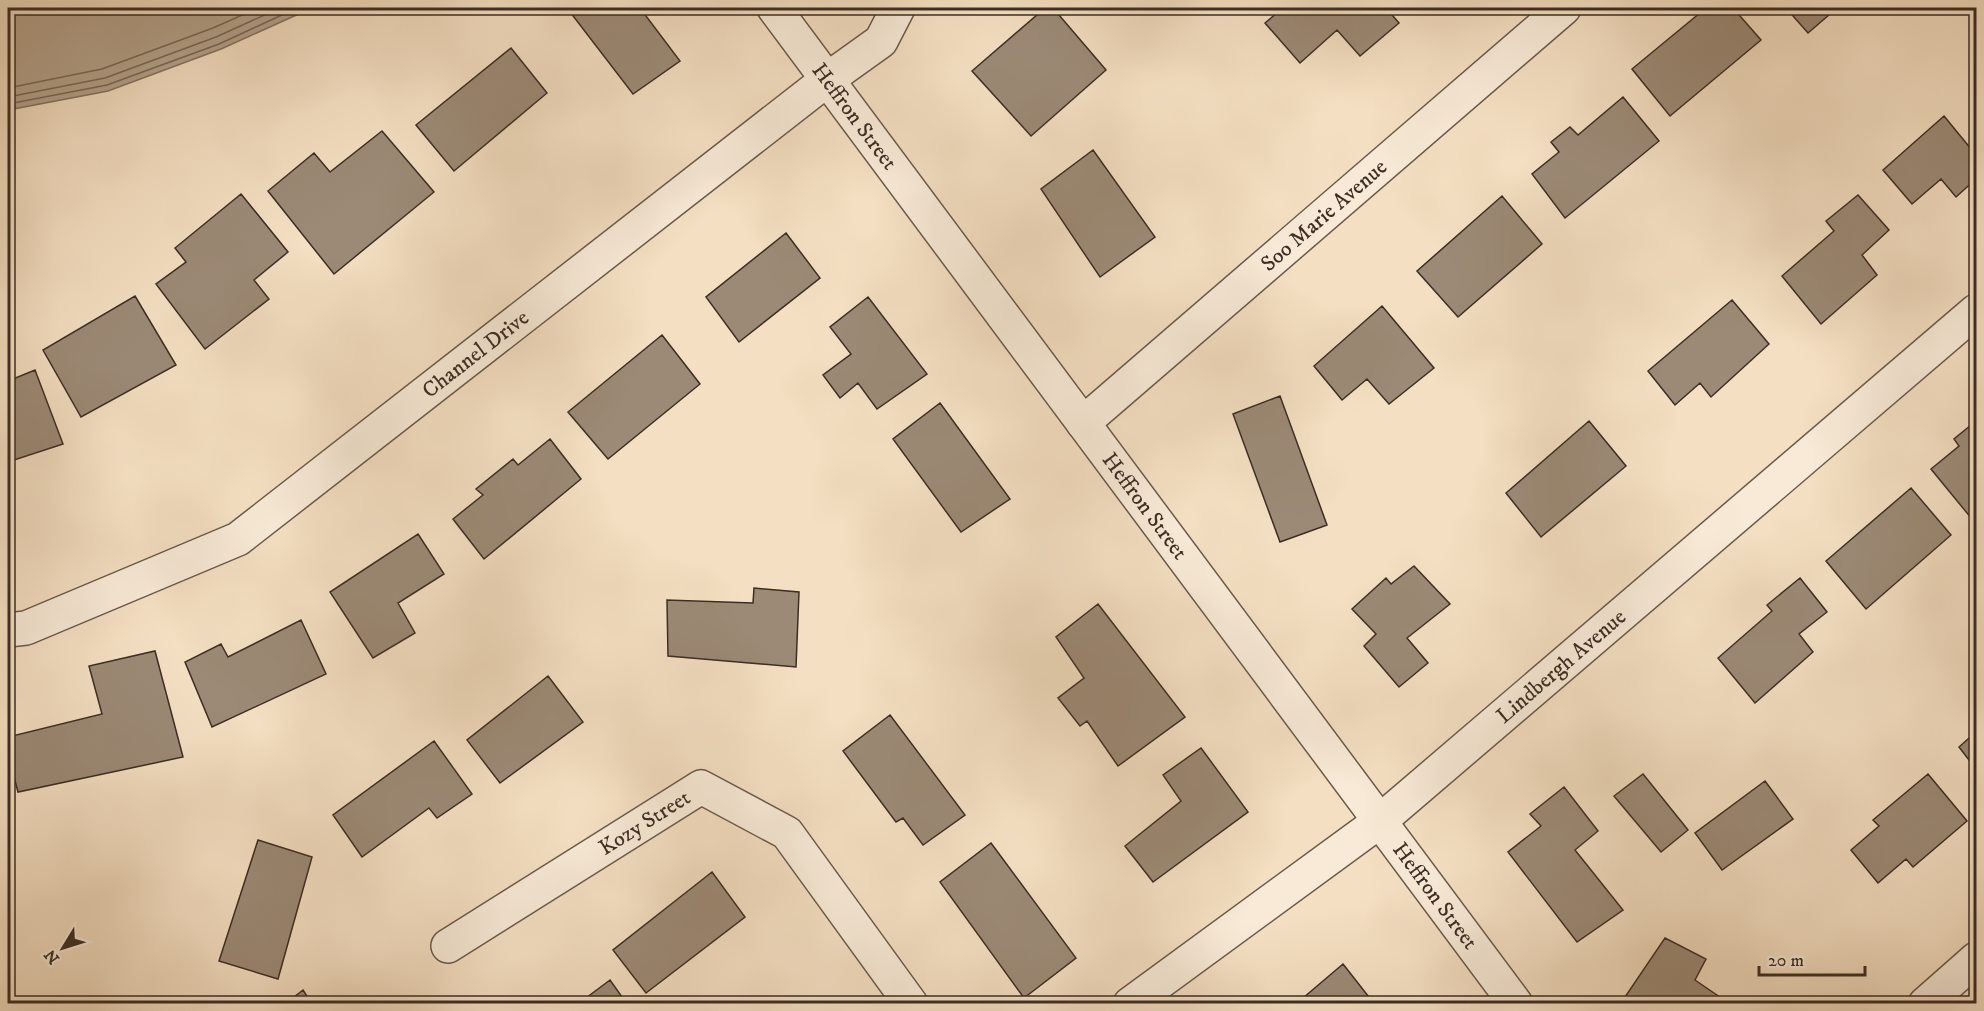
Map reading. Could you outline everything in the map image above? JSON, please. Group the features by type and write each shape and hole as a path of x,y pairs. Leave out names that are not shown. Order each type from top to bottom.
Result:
{"street":[{"name":"Heffron Street","path":"774,8 1516,1004"},
{"name":"Channel Drive","path":"8,630 26,628 238,539 828,79 881,41 898,8"},
{"name":"Soo Marie Avenue","path":"1083,423 1564,8"},
{"name":"Lindbergh Avenue","path":"1130,1004 1380,820 1977,311"},
{"name":"Kozy Street","path":"448,945 701,787 787,833 911,1004"},
{"path":"1925,1004 1977,959"}],"water":[{"path":"8,8 312,8 221,49 108,91 8,110"}],"building":[{"path":"567,8 640,8 680,61 633,94"},
{"path":"1045,8 1053,8 1106,70 1031,136 972,71"},
{"path":"1283,8 1386,8 1399,23 1360,56 1337,30 1300,63 1265,23"},
{"path":"1706,8 1733,8 1761,40 1670,116 1632,69"},
{"path":"1786,8 1837,8 1808,33"},
{"path":"511,48 547,93 454,171 416,125"},
{"path":"1623,97 1659,141 1565,218 1532,174 1559,152 1551,142 1570,127 1578,135"},
{"path":"1944,116 1976,155 1976,179 1956,197 1941,179 1912,204 1883,170"},
{"path":"382,131 434,192 334,274 268,191 314,153 330,172"},
{"path":"1093,150 1155,237 1100,277 1041,189"},
{"path":"241,194 288,252 254,280 269,299 205,349 156,284 186,262 175,248"},
{"path":"1858,195 1889,230 1862,255 1877,275 1821,324 1782,276 1834,231 1826,221"},
{"path":"1502,196 1542,244 1458,317 1417,271"},
{"path":"786,233 820,278 739,342 706,297"},
{"path":"135,296 176,365 81,417 43,350"},
{"path":"868,297 927,374 877,409 858,383 840,398 823,375 851,354 830,327"},
{"path":"1732,300 1769,344 1711,397 1700,383 1675,405 1648,371"},
{"path":"1382,306 1434,368 1389,404 1367,379 1342,400 1314,366"},
{"path":"662,335 700,384 608,459 568,412"},
{"path":"35,370 63,444 8,462 8,381"},
{"path":"1280,396 1327,525 1280,542 1233,414"},
{"path":"940,403 1010,499 961,532 893,439"},
{"path":"1589,421 1626,466 1541,537 1506,493"},
{"path":"1976,421 1976,524 1931,469 1959,446 1954,439"},
{"path":"550,439 581,479 484,559 453,519 483,495 476,489 513,459 518,465"},
{"path":"1911,488 1951,535 1866,609 1826,561"},
{"path":"418,534 444,574 398,603 415,633 373,658 330,592"},
{"path":"1414,566 1450,604 1407,638 1428,663 1399,687 1364,646 1376,634 1352,609 1386,578 1391,584"},
{"path":"1800,578 1827,612 1799,634 1813,652 1755,703 1718,658 1772,611 1767,605"},
{"path":"754,588 799,592 796,667 668,656 667,600 753,603"},
{"path":"1098,604 1185,717 1118,766 1087,721 1080,726 1058,698 1084,678 1056,637"},
{"path":"301,620 326,674 212,727 185,662 221,644 228,657"},
{"path":"155,651 183,757 18,792 8,754 8,737 102,714 89,666"},
{"path":"548,676 583,722 500,783 467,740"},
{"path":"890,715 965,815 923,845 903,818 896,822 843,751"},
{"path":"1976,732 1976,769 1959,747"},
{"path":"434,741 472,794 437,818 429,808 362,857 333,815"},
{"path":"1201,748 1248,812 1153,882 1125,846 1181,801 1163,775"},
{"path":"1643,774 1688,830 1661,852 1614,796"},
{"path":"1928,774 1967,821 1913,867 1906,859 1878,883 1851,850 1879,826 1873,820"},
{"path":"1765,781 1793,819 1722,870 1695,833"},
{"path":"1564,787 1598,831 1575,850 1623,910 1577,942 1508,852 1541,826 1530,814"},
{"path":"258,840 312,857 278,979 219,961"},
{"path":"991,843 1076,958 1024,998 940,882"},
{"path":"712,872 745,917 646,993 613,950"},
{"path":"1665,938 1706,959 1695,980 1730,1004 1636,1004 1625,997"},
{"path":"1343,964 1372,1001 1369,1004 1296,1004"},
{"path":"610,980 627,1004 578,1004"},
{"path":"303,990 312,1004 285,1004"}]}
